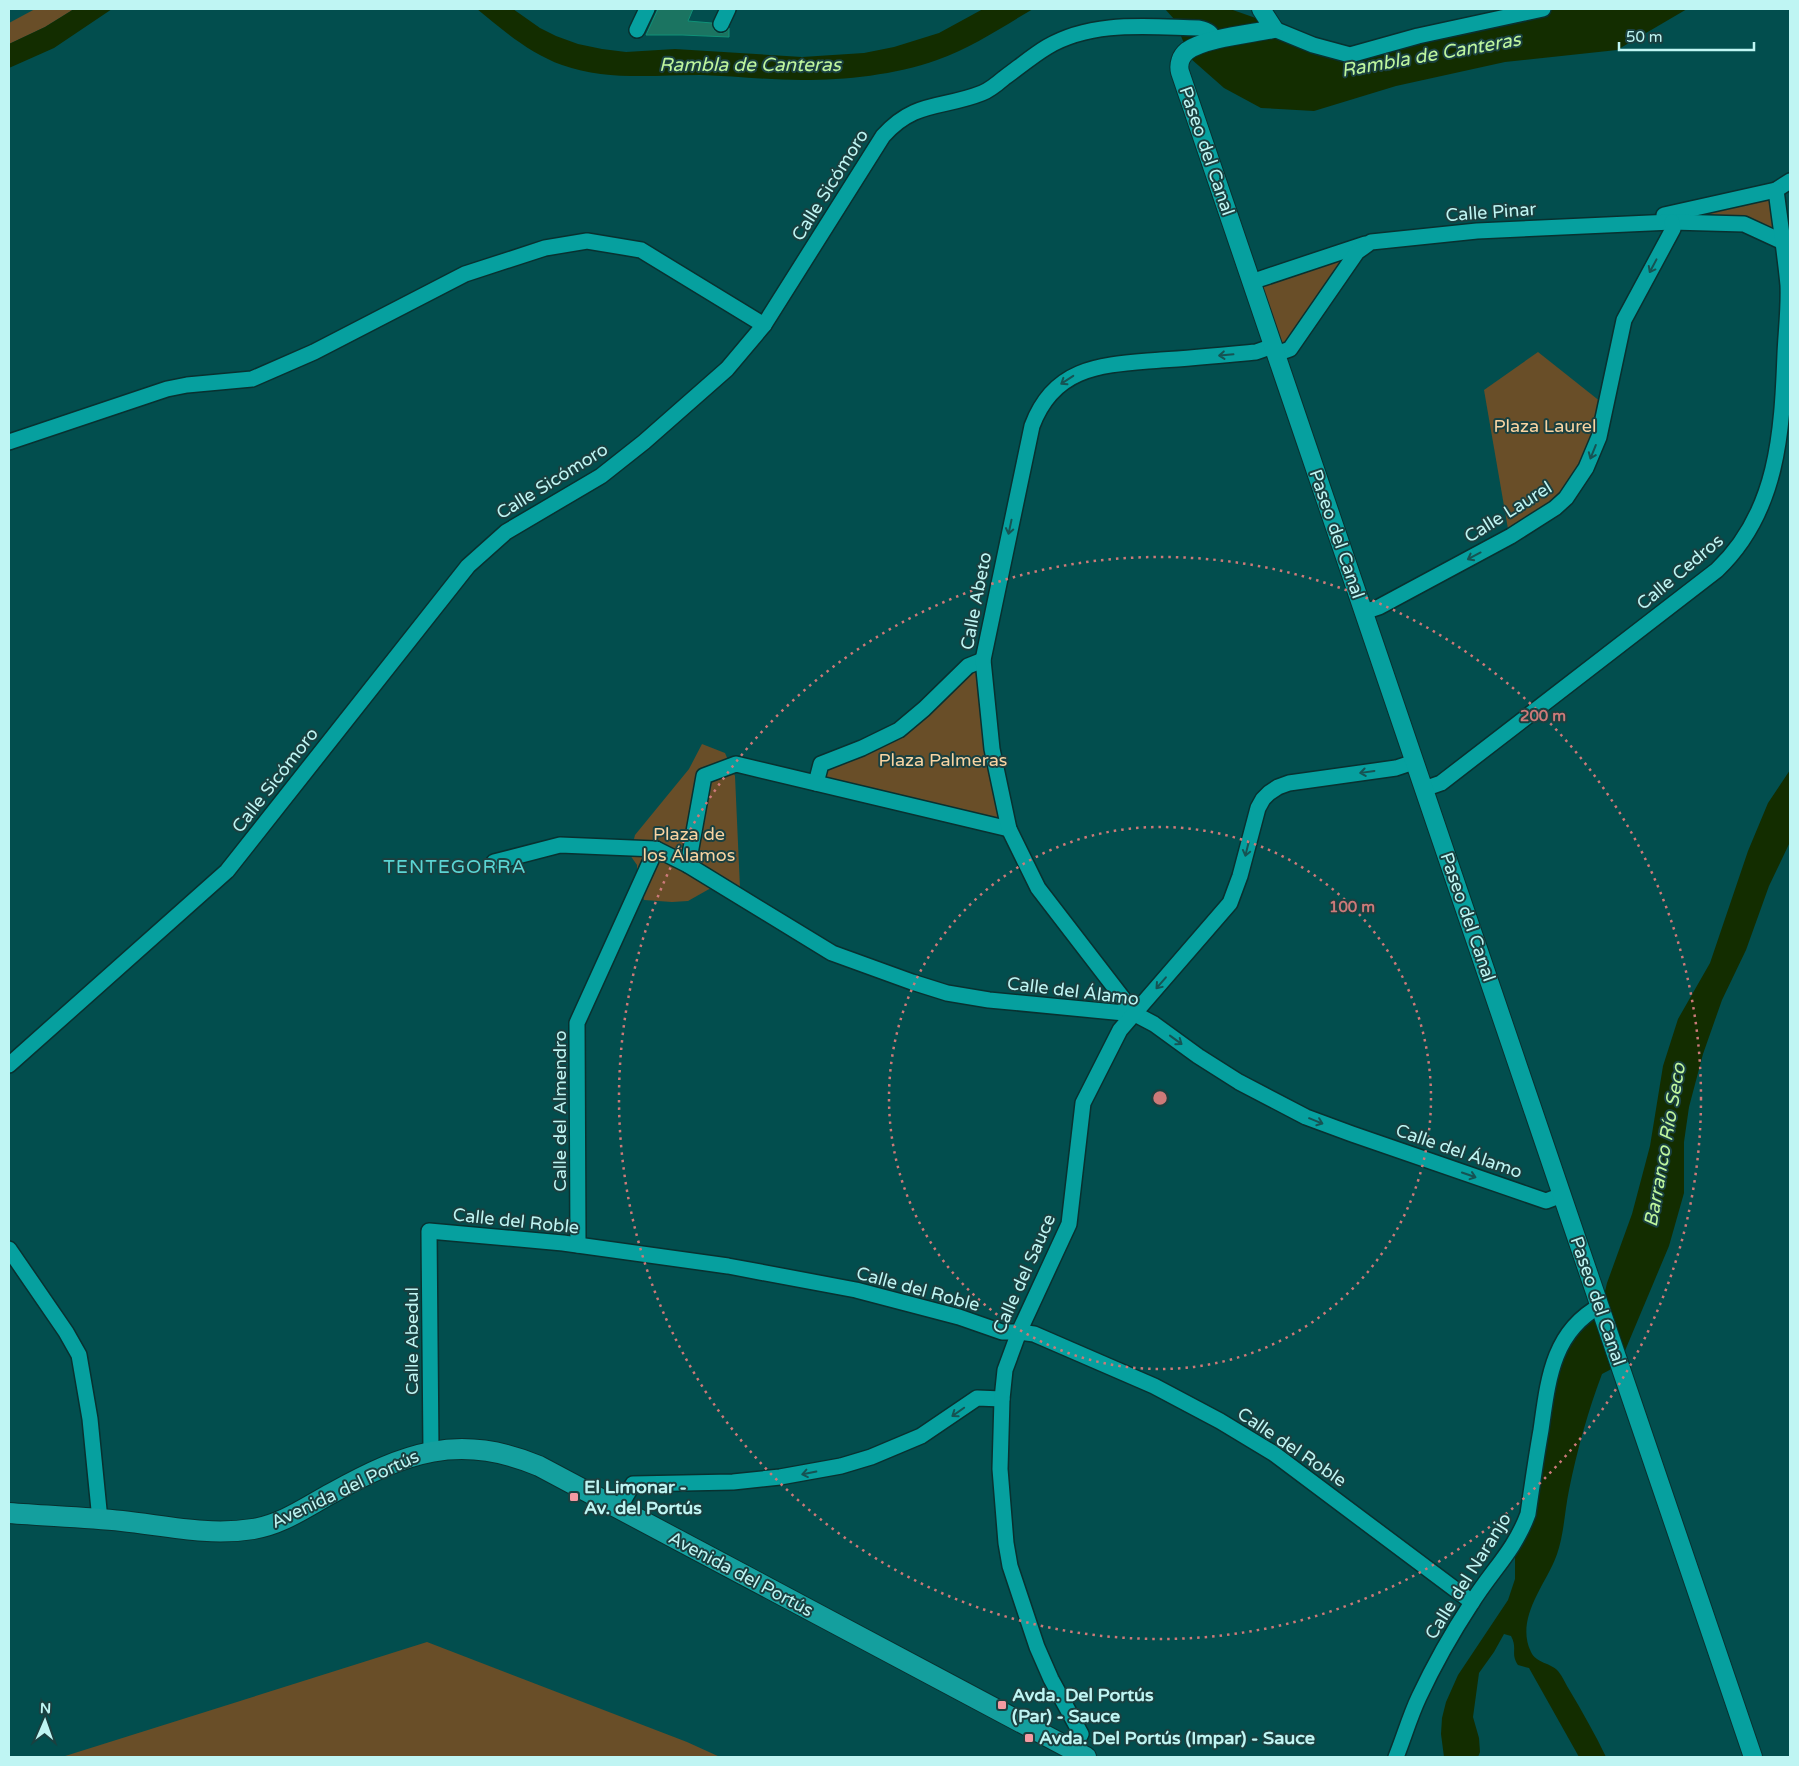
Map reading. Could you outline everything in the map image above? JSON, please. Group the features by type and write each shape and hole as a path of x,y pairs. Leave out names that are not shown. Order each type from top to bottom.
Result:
{"main road":[{"name":"Avenida del Portús","path":"9,1514 100,1520 197,1531 235,1531 257,1528 278,1522 294,1515 333,1492 414,1455 431,1451 468,1448 510,1455 539,1466 1080,1753"}],"street":[{"path":"637,30 647,9"},
{"path":"721,24 728,9"},
{"path":"1261,9 1274,29"},
{"path":"1215,41 1274,29 1313,45 1350,55 1418,36 1543,9"},
{"name":"Calle Sicómoro","path":"9,1065 227,871 468,566 506,532 601,476 644,442 727,369 764,325 883,136 894,124 907,114 985,92 1047,47 1092,30 1134,26 1199,28 1207,30 1212,34 1215,41"},
{"name":"Paseo del Canal","path":"1215,41 1195,47 1183,56 1179,68 1182,78 1753,1757"},
{"name":"Calle Pinar","path":"1613,224 1685,212 1776,190 1790,181"},
{"name":"Calle Cedros","path":"1424,789 1441,783 1702,582 1726,561 1743,541 1756,520 1768,489 1777,450 1783,402 1788,287 1776,190"},
{"name":"Calle Pinar","path":"1252,282 1371,242 1476,231 1672,222 1744,224 1783,242"},
{"name":"Calle Laurel","path":"1364,612 1380,607 1511,536 1542,517 1566,498 1577,484 1594,452 1599,437 1624,320 1673,229 1672,222"},
{"path":"9,442 167,389 187,385 252,379 314,352 464,274 545,248 587,240 641,250 764,325"},
{"path":"1274,350 1290,349 1357,252 1371,242"},
{"name":"Calle Abeto","path":"1135,1014 1038,888 1009,829 992,749 983,660 1028,437 1042,402 1054,389 1067,380 1093,368 1108,364 1274,350"},
{"path":"816,783 821,764 862,748 900,730 968,666 983,660"},
{"name":"Calle del Sauce","path":"1080,1753 1082,1734 1051,1679 1037,1647 1010,1566 1006,1543 1001,1477 1002,1399 1006,1370 1018,1332 1069,1224 1083,1103 1120,1030 1230,903 1240,876 1258,808 1268,793 1289,783 1396,768 1414,762"},
{"path":"494,862 560,845 656,849 688,864 704,776 736,764 1009,829"},
{"name":"Calle del Almendro","path":"578,1245 577,1023 656,849"},
{"name":"Calle del Álamo","path":"688,864 832,952 947,993 988,1000 1135,1014 1154,1024 1198,1056 1239,1082 1306,1117 1546,1201 1562,1195"},
{"name":"Calle del Roble","path":"430,1231 578,1245 728,1266 856,1290 950,1314 1002,1332 1034,1334 1154,1386 1220,1421 1273,1453 1472,1602"},
{"name":"Calle Abedul","path":"430,1231 431,1451"},
{"path":"9,1249 66,1332 79,1355 90,1419 100,1520"},
{"name":"Calle del Naranjo","path":"1396,1757 1418,1699 1434,1667 1472,1602 1511,1548 1528,1514 1545,1398 1553,1363 1570,1330 1580,1318 1600,1306"},
{"path":"619,1508 633,1484 733,1482 780,1477 811,1472 864,1459 921,1436 977,1398 1002,1399"}],"green space":[{"path":"35,9 74,9 45,27 9,44 9,23"},
{"path":"1776,190 1783,242 1744,224 1672,222"},
{"path":"1371,242 1290,349 1276,354 1251,282"},
{"name":"Plaza Laurel","path":"1538,352 1601,402 1594,452 1542,517 1508,529 1484,390"},
{"name":"Plaza Palmeras","path":"983,660 1009,829 816,783 821,764 862,748"},
{"name":"Plaza de los Álamos","path":"702,744 725,753 735,776 740,888 711,888 688,901 644,900 637,876 637,865 630,855 635,835 689,769"},
{"path":"427,1642 687,1742 720,1757 62,1757"}],"water":[{"path":"74,9 112,9 54,48 9,68 9,44 45,27"},
{"name":"Rambla de Canteras","path":"477,9 513,9 540,28 556,36 578,44 602,49 626,52 675,49 802,57 864,53 894,47 939,33 983,9 1033,9 962,49 921,65 870,76 802,80 700,75 630,76 579,70 550,60 528,48"},
{"name":"Rambla de Canteras","path":"1165,9 1230,9 1315,39 1351,49 1517,9 1687,9 1617,50 1505,62 1396,86 1314,111 1261,108 1224,88 1190,58 1174,19"},
{"name":"Barranco Río Seco","path":"1790,770 1790,842 1769,886 1746,950 1722,1000 1703,1054 1689,1107 1684,1142 1684,1193 1669,1246 1619,1365 1602,1374 1576,1460 1557,1555 1528,1617 1527,1640 1533,1656 1555,1668 1560,1673 1606,1757 1579,1757 1529,1668 1518,1665 1511,1636 1504,1634 1479,1673 1473,1717 1479,1738 1480,1752 1478,1757 1444,1757 1441,1734 1446,1702 1458,1675 1508,1600 1515,1579 1515,1542 1561,1345 1601,1308 1607,1283 1632,1214 1650,1146 1663,1066 1678,1019 1710,963 1748,851 1768,803"}],"building":[{"path":"658,9 693,9 688,21 712,23 714,30 721,33 726,32 729,28 729,37 646,35"}],"place":[{"name":"El Limonar - Av. del Portús","path":"574,1497"},
{"name":"Avda. Del Portús (Par) - Sauce","path":"1002,1705"},
{"name":"Avda. Del Portús (Impar) - Sauce","path":"1029,1738"}],"district":[{"name":"TENTEGORRA","path":"455,867"}]}
